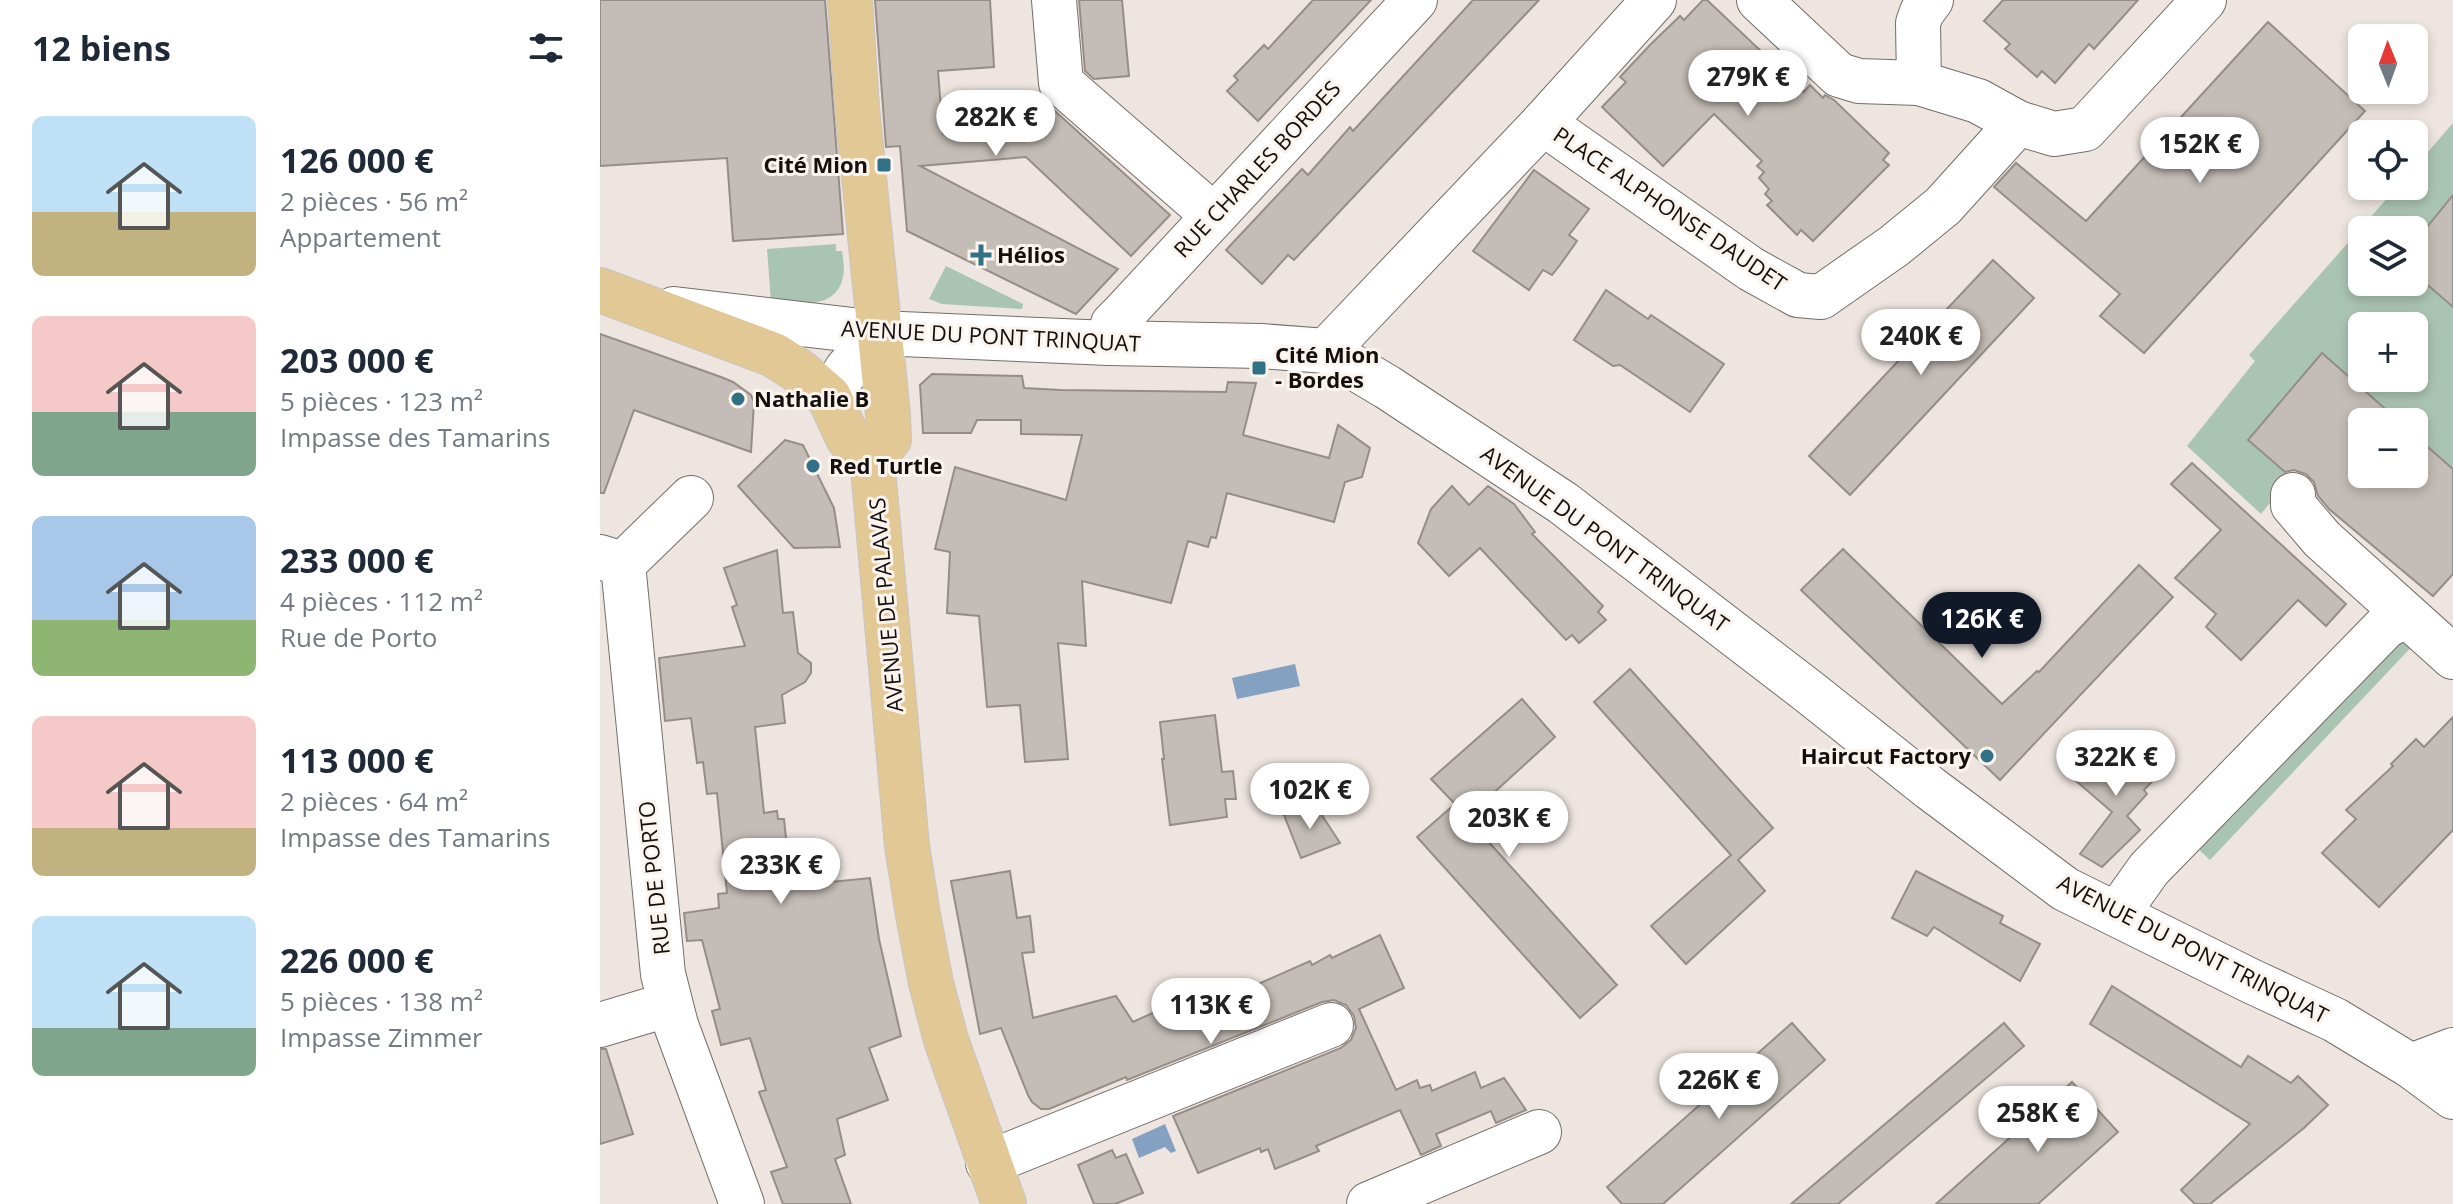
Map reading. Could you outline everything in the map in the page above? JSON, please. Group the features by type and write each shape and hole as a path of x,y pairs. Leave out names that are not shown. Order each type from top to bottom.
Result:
{"main road":[{"path":"600,290 774,355 829,397 848,438 872,458 889,439 857,107 850,0"},
{"name":"AVENUE DE PALAVAS","path":"872,458 907,846 946,1040 1004,1204"}],"street":[{"path":"1054,0 1061,83 1213,215"},
{"name":"RUE CHARLES BORDES","path":"1109,343 1113,324 1415,0"},
{"name":"PLACE ALPHONSE DAUDET","path":"1326,351 1543,123 1654,0"},
{"path":"1759,0 1839,75 1859,81 1919,83 1978,101 2018,123 2054,134 2085,129 2204,0"},
{"path":"1919,83 1918,23 1931,0"},
{"name":"PLACE ALPHONSE DAUDET","path":"1543,123 1751,269 1798,295 1821,297 1894,246 1943,206 2018,123"},
{"name":"AVENUE DU PONT TRINQUAT","path":"644,305 878,333 1326,351 1387,387 1563,503 2065,889 2335,1020 2411,1066 2453,1097"},
{"path":"829,397 847,369 878,333"},
{"path":"2293,495 2293,505 2322,539 2453,657"},
{"path":"611,560 691,498"},
{"name":"RUE DE PORTO","path":"611,560 663,974 670,1004 742,1204"},
{"path":"2117,914 2393,635 2405,615"},
{"path":"600,1025 670,1004"},
{"path":"988,1163 1331,1025"},
{"path":"2411,1066 2453,1050"},
{"path":"1369,1204 1539,1132"}],"green space":[{"path":"2453,123 2453,195 2428,226 2428,216 2372,216 2386,200 2428,200 2428,152"},
{"path":"2348,243 2348,296 2428,296 2428,285 2453,307 2453,469 2428,447 2428,408 2384,408 2366,392 2428,392 2428,312 2348,312 2348,376 2322,353 2248,440 2291,477 2261,514 2187,446 2255,361 2249,355"},
{"path":"836,244 836,251 842,251 844,271 839,288 832,295 814,303 771,302 767,249"},
{"path":"946,266 1023,304 1022,309 942,304 929,299"},
{"path":"2407,632 2419,639 2210,860 2197,848"}],"water":[{"path":"1295,664 1300,686 1237,699 1232,678"},
{"path":"1165,1124 1176,1151 1171,1153 1165,1147 1139,1158 1132,1139"}],"building":[{"path":"600,0 825,0 843,234 733,241 727,158 600,166"},
{"path":"875,0 990,0 994,67 938,71 943,134 999,130 996,96 1039,93 1045,102 1170,215 1131,256 1026,157 920,166 1118,269 1076,314 907,231 900,146 886,147"},
{"path":"1079,0 1122,0 1129,76 1094,79 1085,71"},
{"path":"1313,0 1371,0 1258,121 1227,91 1238,80 1234,76 1264,45 1268,49"},
{"path":"1473,0 1539,0 1294,260 1288,255 1262,284 1226,250 1302,169 1308,175 1350,127 1353,131"},
{"path":"1703,0 1707,0 1804,92 1810,85 1823,98 1825,95 1834,100 1889,153 1883,160 1889,165 1813,241 1801,230 1797,235 1767,205 1772,201 1765,194 1769,189 1759,178 1764,172 1757,166 1762,161 1714,114 1663,166 1602,107 1626,82 1620,77 1650,45 1680,16 1684,20"},
{"path":"2003,0 2138,0 2094,49 2089,44 2055,83 2042,71 2037,77 2005,49 2010,44 1984,21"},
{"path":"2268,22 2348,95 2348,104 2357,104 2365,111 2357,120 2348,120 2348,130 2144,353 2100,316 2120,294 1994,187 2016,163 2086,221"},
{"path":"1534,170 1589,209 1569,235 1577,241 1560,265 1552,275 1543,270 1529,290 1473,251"},
{"path":"2453,195 2453,307 2428,285 2428,226"},
{"path":"1993,260 2034,298 1850,495 1809,456"},
{"path":"1606,290 1648,319 1651,315 1724,364 1690,412 1620,365 1613,366 1574,340"},
{"path":"600,334 721,377 751,395 754,402 751,452 634,410 604,493 600,493"},
{"path":"2322,353 2348,376 2348,392 2366,392 2384,408 2348,408 2348,488 2428,488 2428,447 2453,469 2453,574 2433,596 2329,509 2306,474 2294,470 2285,472 2248,440"},
{"path":"932,374 1022,376 1024,388 1061,390 1226,392 1228,382 1256,383 1243,435 1329,458 1338,425 1370,448 1362,477 1345,482 1334,522 1227,493 1216,538 1211,537 1208,547 1188,541 1171,603 1082,581 1086,646 1058,643 1068,759 1025,762 1020,705 987,707 979,616 947,613 950,552 935,549 955,467 1066,500 1082,435 1021,434 1021,420 977,420 971,433 923,433 920,385"},
{"path":"785,440 803,445 834,508 840,547 794,548 738,486"},
{"path":"2192,463 2346,604 2326,626 2298,600 2241,660 2206,627 2216,614 2175,578 2221,530 2171,484"},
{"path":"1452,486 1469,505 1488,486 1514,504 1535,532 1532,534 1603,606 1598,612 1606,620 1579,643 1572,635 1566,640 1480,548 1449,576 1418,543 1431,509"},
{"path":"1843,549 2002,704 2039,672 2139,565 2173,597 2000,780 1801,590"},
{"path":"777,550 783,613 793,612 798,653 811,663 811,673 805,682 782,695 785,723 755,727 764,813 777,811 778,819 784,819 791,886 870,878 879,939 901,1036 869,1048 888,1100 837,1119 845,1155 835,1159 851,1204 783,1204 771,1172 787,1167 759,1092 766,1090 750,1038 721,1045 712,1011 720,1009 702,940 687,941 684,913 719,908 718,894 727,893 717,793 707,794 703,762 697,763 691,718 665,721 659,658 745,646 732,607 737,605 724,568"},
{"path":"1630,669 1773,828 1738,860 1765,891 1686,964 1651,926 1731,855 1594,702"},
{"path":"1522,699 1555,737 1467,817 1461,811 1617,985 1580,1018 1417,837 1455,804 1431,779"},
{"path":"1215,715 1222,772 1233,771 1236,799 1225,799 1227,817 1170,825 1160,722"},
{"path":"2453,717 2453,830 2379,907 2322,853 2356,819 2346,810 2393,766 2391,764 2416,739 2424,747"},
{"path":"2111,739 2129,755 2134,750 2160,773 2144,790 2147,794 2127,816 2140,830 2102,867 2080,854 2112,812 2076,781"},
{"path":"1314,803 1340,843 1301,858 1284,815"},
{"path":"1010,871 1017,918 1030,916 1034,952 1022,953 1033,1018 1116,996 1133,1022 1159,1010 1166,1025 1310,961 1312,965 1330,955 1332,958 1380,935 1404,988 1359,1009 1396,1090 1417,1080 1420,1088 1430,1085 1432,1091 1475,1072 1481,1088 1504,1078 1526,1110 1496,1123 1491,1111 1436,1134 1441,1146 1421,1155 1400,1110 1316,1146 1319,1151 1275,1169 1268,1149 1261,1152 1260,1148 1198,1173 1173,1116 1341,1048 1351,1040 1356,1028 1354,1016 1346,1005 1334,1000 1322,1002 1127,1080 1126,1077 1049,1109 1041,1109 1028,1095 1001,1028 980,1034 951,881"},
{"path":"1916,871 2003,916 2000,923 2040,944 2020,981 1934,927 1927,936 1892,918"},
{"path":"2112,986 2241,1067 2248,1056 2291,1083 2298,1076 2328,1105 2210,1204 2195,1204 2181,1190 2250,1124 2090,1024"},
{"path":"1792,1023 1825,1060 1663,1204 1622,1204 1607,1187"},
{"path":"2004,1023 2024,1046 1838,1204 1791,1204"},
{"path":"600,1049 606,1049 633,1134 600,1144"},
{"path":"2072,1082 2118,1132 2038,1204 1936,1204"},
{"path":"1112,1150 1116,1158 1126,1154 1143,1193 1115,1204 1094,1204 1078,1165"}],"place":[{"name":"Cité Mion","path":"884,165"},
{"name":"Hélios","path":"981,255"},
{"name":"Cité Mion - Bordes","path":"1259,368"},
{"name":"Nathalie B","path":"738,399"},
{"name":"Red Turtle","path":"813,466"},
{"name":"Haircut Factory","path":"1987,756"}]}
